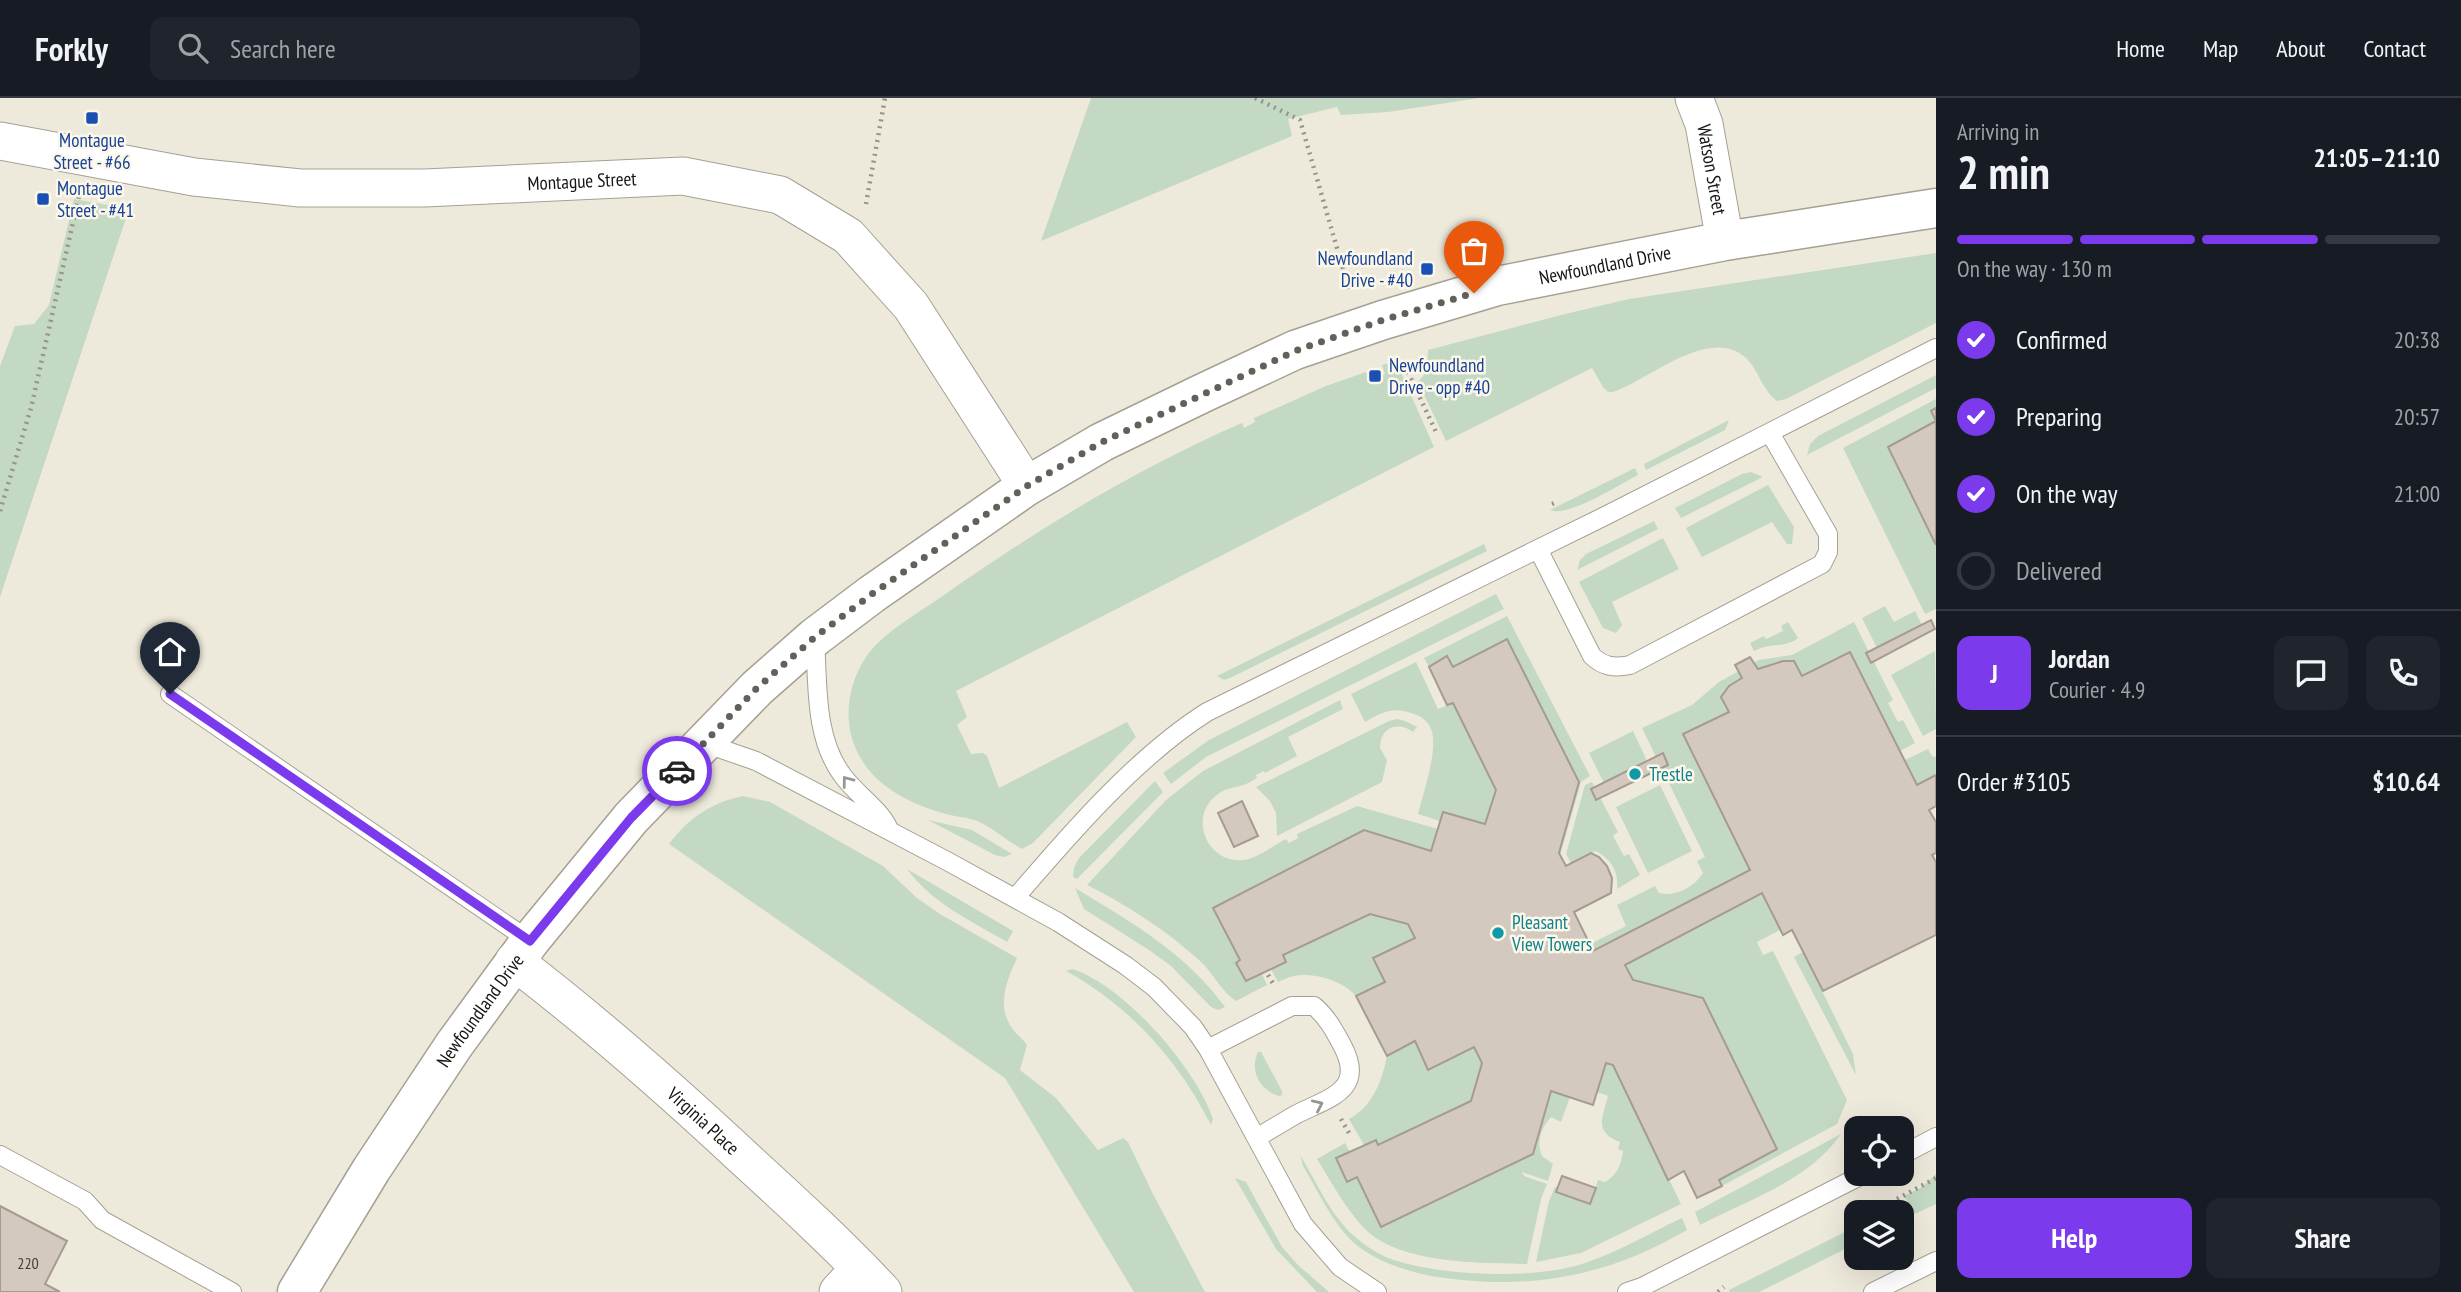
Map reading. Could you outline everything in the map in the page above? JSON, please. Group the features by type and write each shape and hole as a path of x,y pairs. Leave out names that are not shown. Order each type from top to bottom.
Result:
{"street":[{"name":"Watson Street","path":"1694,98 1704,124 1725,241"},
{"name":"Montague Street","path":"0,141 194,177 300,188 425,188 683,176 780,195 848,236 911,306 1027,486"},
{"name":"Newfoundland Drive","path":"297,1292 371,1170 454,1045 522,951 631,818 757,688 815,637 1027,486 1102,442 1203,393 1295,351 1358,328 1497,286 1725,241 1936,208"},
{"name":"Virginia Place","path":"522,951 592,1022 672,1091 860,1284"}],"lane":[{"path":"1015,898 1113,792 1180,729 1207,712 1936,348"},
{"path":"1538,549 1592,656 1602,666 1630,665 1822,564 1828,552 1828,534 1770,433"},
{"path":"815,637 820,717 827,741 840,773 856,793 883,816 891,832"},
{"path":"170,694 522,951"},
{"path":"704,743 756,761 891,832 1058,922 1125,965 1171,1003 1193,1027 1258,1137 1303,1224 1340,1267 1377,1292"},
{"path":"1208,1049 1292,1006 1314,1006 1326,1017 1348,1056 1351,1073 1345,1087 1330,1099 1295,1115 1258,1137"},
{"path":"1914,1149 1936,1138"},
{"path":"0,1155 85,1201 102,1220 232,1292"},
{"path":"1627,1292 1642,1287 1844,1184"},
{"path":"1873,1292 1936,1261"}],"path":[{"path":"866,204 885,98"},
{"path":"1255,98 1300,120 1350,294"},
{"path":"0,511 31,408 79,196"},
{"path":"1408,372 1436,432"},
{"path":"1268,975 1274,985"},
{"path":"1340,1118 1349,1133"},
{"path":"1897,1199 1936,1178"},
{"path":"1718,1292 1724,1287"}],"green space":[{"path":"1091,98 1479,98 1388,112 1341,115 1337,107 1288,119 1292,136 1041,241"},
{"path":"74,199 129,209 0,597 0,366 15,326 34,324 49,305"},
{"path":"1936,253 1936,323 1786,399 1777,401 1772,396 1745,357 1730,349 1714,348 1679,358 1613,392 1608,392 1603,387 1592,368 1446,441 1418,382 1427,371 1428,350 1565,314 1629,299"},
{"path":"1396,361 1434,447 956,691 967,717 957,725 971,754 983,753 987,756 999,788 1127,722 1136,737 1033,843 1022,849 977,821 950,815 909,800 886,786 867,768 854,745 851,733 851,694 854,681 866,657 891,631 1016,546 1163,460 1242,423 1244,428 1255,422 1254,418 1326,386 1366,372 1370,380 1385,374 1382,365"},
{"path":"1936,375 1936,388 1807,455 1810,444 1818,436"},
{"path":"1936,399 1936,408 1931,411 1936,421 1888,447 1936,545 1936,609 1925,614 1843,448"},
{"path":"1729,420 1725,430 1646,470 1644,464"},
{"path":"1635,468 1638,475 1594,499 1569,509 1550,510"},
{"path":"1751,472 1763,477 1681,518 1675,508 1742,474"},
{"path":"1768,485 1794,527 1792,544 1787,544 1772,522 1702,557 1686,528"},
{"path":"1654,521 1658,529 1577,570 1580,560 1586,554"},
{"path":"1663,538 1679,569 1612,602 1622,625 1616,633 1603,628 1579,582"},
{"path":"1484,544 1487,551 1230,678 1224,680 1217,676"},
{"path":"1496,594 1504,609 1206,757 1171,784 1163,773 1209,740"},
{"path":"1885,606 1894,622 1915,611 1922,625 1877,648 1862,618"},
{"path":"1507,616 1590,776 1581,782 1560,855 1579,782 1507,639 1453,667 1447,656 1429,667 1424,658"},
{"path":"1788,622 1798,638 1754,651 1750,643 1783,631 1781,626"},
{"path":"1854,622 1893,700 1888,703 1898,722 1903,720 1915,743 1900,751 1850,652 1802,676 1794,661 1783,661 1758,669 1753,663 1792,655"},
{"path":"1935,651 1936,729 1923,736 1891,675"},
{"path":"1416,662 1438,709 1453,703 1496,790 1485,824 1443,812 1440,821 1418,814 1432,759 1433,737 1430,726 1417,715 1398,710 1381,713 1365,722 1351,694"},
{"path":"1739,671 1742,678 1722,697 1729,712 1683,735 1750,870 1593,951 1590,944 1626,926 1617,905 1655,886 1659,893 1678,892 1690,887 1703,873 1697,861 1705,857 1642,728 1692,705 1719,682"},
{"path":"1340,700 1343,709 1288,737 1297,756 1256,775 1257,778 1247,784 1221,792 1209,803 1203,826 1211,847 1230,859 1248,859 1286,839 1289,843 1298,838 1297,834 1357,806 1438,829 1431,851 1364,830 1214,908 1240,960 1236,963 1245,981 1262,974 1267,985 1236,1001 1200,961 1174,939 1087,885 1166,800 1203,771"},
{"path":"1397,719 1417,727 1413,732 1402,727 1391,728 1383,735 1380,748 1387,760 1382,782 1277,836 1276,813 1270,801 1256,787"},
{"path":"1633,731 1647,761 1604,783 1589,753"},
{"path":"1928,749 1932,756 1936,757 1936,775 1917,785 1905,760"},
{"path":"1155,781 1163,792 1077,879 1073,877 1078,859"},
{"path":"1592,782 1618,832 1613,836 1624,856 1629,854 1640,875 1617,889 1615,872 1610,862 1601,854 1596,851 1571,863 1566,854 1585,785"},
{"path":"1660,785 1692,851 1648,873 1616,807"},
{"path":"743,796 770,802 883,866 917,898 940,914 1017,958 1007,984 1004,1002 1007,1020 1027,1045 1020,1070 1056,1098 1098,1150 1123,1138 1128,1142 1205,1292 1134,1292 1005,1078 669,844 684,827 710,807"},
{"path":"928,820 972,830 1012,854 1004,857 995,855"},
{"path":"907,869 1013,931 1007,942 940,902"},
{"path":"1075,888 1137,926 1175,955 1193,970 1225,1007 1218,1010 1211,1007 1171,966 1084,909"},
{"path":"1762,893 1780,930 1757,942 1763,955 1773,951 1847,1100 1837,1124 1722,1186 1719,1180 1777,1149 1703,998 1633,980 1625,965"},
{"path":"1370,914 1408,924 1415,938 1374,958 1385,982 1356,996 1344,986 1319,977 1302,975 1278,982 1271,969 1286,962 1283,955"},
{"path":"1803,952 1853,1054 1856,1075 1794,957"},
{"path":"1072,969 1114,992 1156,1031 1191,1076 1213,1119 1211,1125 1183,1078 1150,1037 1111,1001 1066,971"},
{"path":"1415,1041 1428,1069 1474,1047 1482,1063 1471,1101 1378,1145 1376,1140 1364,1145 1349,1119 1364,1107 1375,1092 1387,1056"},
{"path":"1258,1052 1261,1052 1282,1095 1266,1090 1258,1079 1255,1066"},
{"path":"1606,1063 1613,1065 1681,1204 1581,1253 1536,1262 1549,1201 1555,1187 1591,1199 1598,1180 1605,1182 1620,1165 1623,1151 1618,1149 1620,1142 1606,1134 1602,1124 1608,1096 1597,1092"},
{"path":"1551,1091 1570,1097 1561,1122 1551,1117 1540,1135 1542,1156 1553,1164 1548,1181 1522,1172 1524,1176 1547,1184 1541,1199 1527,1264 1442,1259 1399,1250 1381,1241 1366,1230 1352,1214 1317,1159 1345,1143 1350,1152 1336,1159 1347,1181 1357,1177 1382,1227 1533,1154"},
{"path":"1841,1134 1828,1150 1795,1177 1700,1225 1695,1212"},
{"path":"1300,1155 1330,1207 1353,1235 1383,1256 1438,1270 1489,1274 1541,1272 1597,1259 1682,1218 1687,1230 1624,1260 1561,1277 1495,1282 1426,1275 1388,1263 1353,1242 1326,1206 1303,1166"},
{"path":"1936,1174 1936,1204 1915,1214 1914,1200 1906,1200 1904,1196 1922,1187"},
{"path":"1235,1178 1246,1182 1282,1247 1329,1292 1317,1292 1276,1249"},
{"path":"1844,1232 1844,1250 1759,1292 1729,1290"}],"building":[{"path":"1936,408 1936,421 1931,411"},
{"path":"1936,421 1936,545 1888,447"},
{"path":"1931,620 1935,629 1871,663 1866,653"},
{"name":"Pleasant View Towers","path":"1507,639 1579,782 1559,853 1566,866 1591,853 1607,866 1612,878 1611,893 1574,912 1593,951 1750,870 1683,734 1729,712 1721,697 1729,686 1742,678 1735,665 1750,657 1758,669 1783,661 1794,661 1802,676 1850,652 1917,785 1936,775 1936,806 1929,810 1936,822 1936,853 1932,855 1936,862 1936,935 1823,991 1792,930 1783,935 1762,893 1625,965 1633,980 1703,998 1777,1149 1719,1180 1722,1186 1697,1198 1684,1171 1668,1180 1613,1065 1606,1063 1593,1105 1551,1091 1533,1154 1381,1227 1357,1177 1347,1182 1336,1158 1376,1140 1378,1145 1471,1101 1482,1063 1474,1047 1428,1070 1415,1041 1387,1056 1356,996 1385,982 1373,958 1415,938 1408,924 1370,914 1283,955 1286,962 1246,981 1236,963 1240,960 1213,908 1364,830 1431,851 1443,812 1485,824 1496,790 1453,703 1447,705 1429,667 1447,656 1453,667"},
{"name":"Trestle","path":"1663,753 1668,765 1596,800 1591,789"},
{"path":"1242,801 1258,836 1234,847 1218,813"},
{"path":"1562,1176 1596,1188 1590,1204 1556,1192"},
{"path":"0,1206 67,1241 45,1284 60,1292 0,1292"}],"way so far":[{"path":"677,771 757,688 815,637 1027,486 1102,442 1295,351 1383,320 1474,293"}],"place":[{"name":"Montague Street - #66","path":"92,118"},
{"name":"Montague Street - #41","path":"43,199"},
{"name":"Newfoundland Drive - #40","path":"1427,269"},
{"name":"Newfoundland Drive - opp #40","path":"1375,376"},
{"name":"Trestle","path":"1635,774"},
{"name":"Pleasant View Towers","path":"1498,933"}],"route":[{"path":"170,694 530,941 631,818 677,771"}]}
